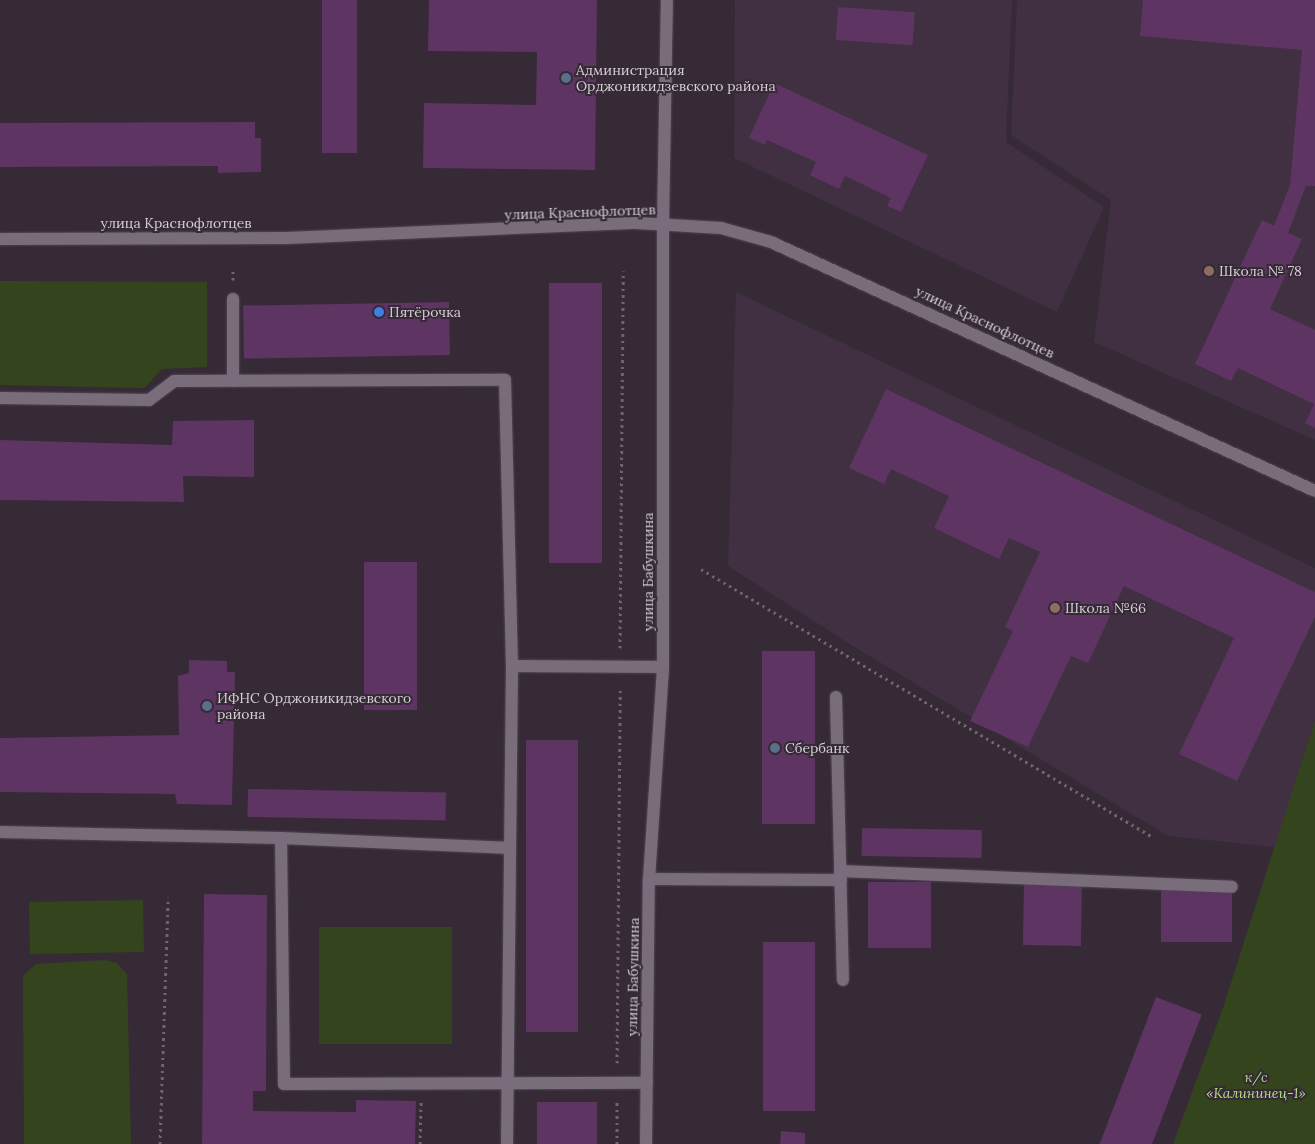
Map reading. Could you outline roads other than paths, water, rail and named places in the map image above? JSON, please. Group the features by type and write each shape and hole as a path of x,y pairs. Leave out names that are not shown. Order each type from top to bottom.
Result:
{"street":[{"name":"улица Бабушкина","path":"646,1144 650,879 663,667 663,224 667,0"},
{"name":"улица Краснофлотцев","path":"0,239 287,238 663,224 721,228 771,242 1315,491"},
{"path":"233,299 233,381"},
{"path":"0,398 149,400 174,381 505,380 512,666 507,1144"},
{"path":"512,666 663,667"},
{"path":"836,697 843,980"},
{"path":"0,832 280,838 510,848"},
{"path":"280,838 284,1084 647,1083"},
{"path":"650,879 840,876 1232,887"}],"place":[{"name":"Администрация Орджоникидзевского района","path":"566,78"},
{"name":"Школа № 78","path":"1209,271"},
{"name":"Пятёрочка","path":"379,312"},
{"name":"Школа №66","path":"1055,608"},
{"name":"ИФНС Орджоникидзевского района","path":"207,706"},
{"name":"Сбербанк","path":"775,748"}],"park label":[{"name":"к/с «Калининец-1»","path":"1256,1086"}]}
